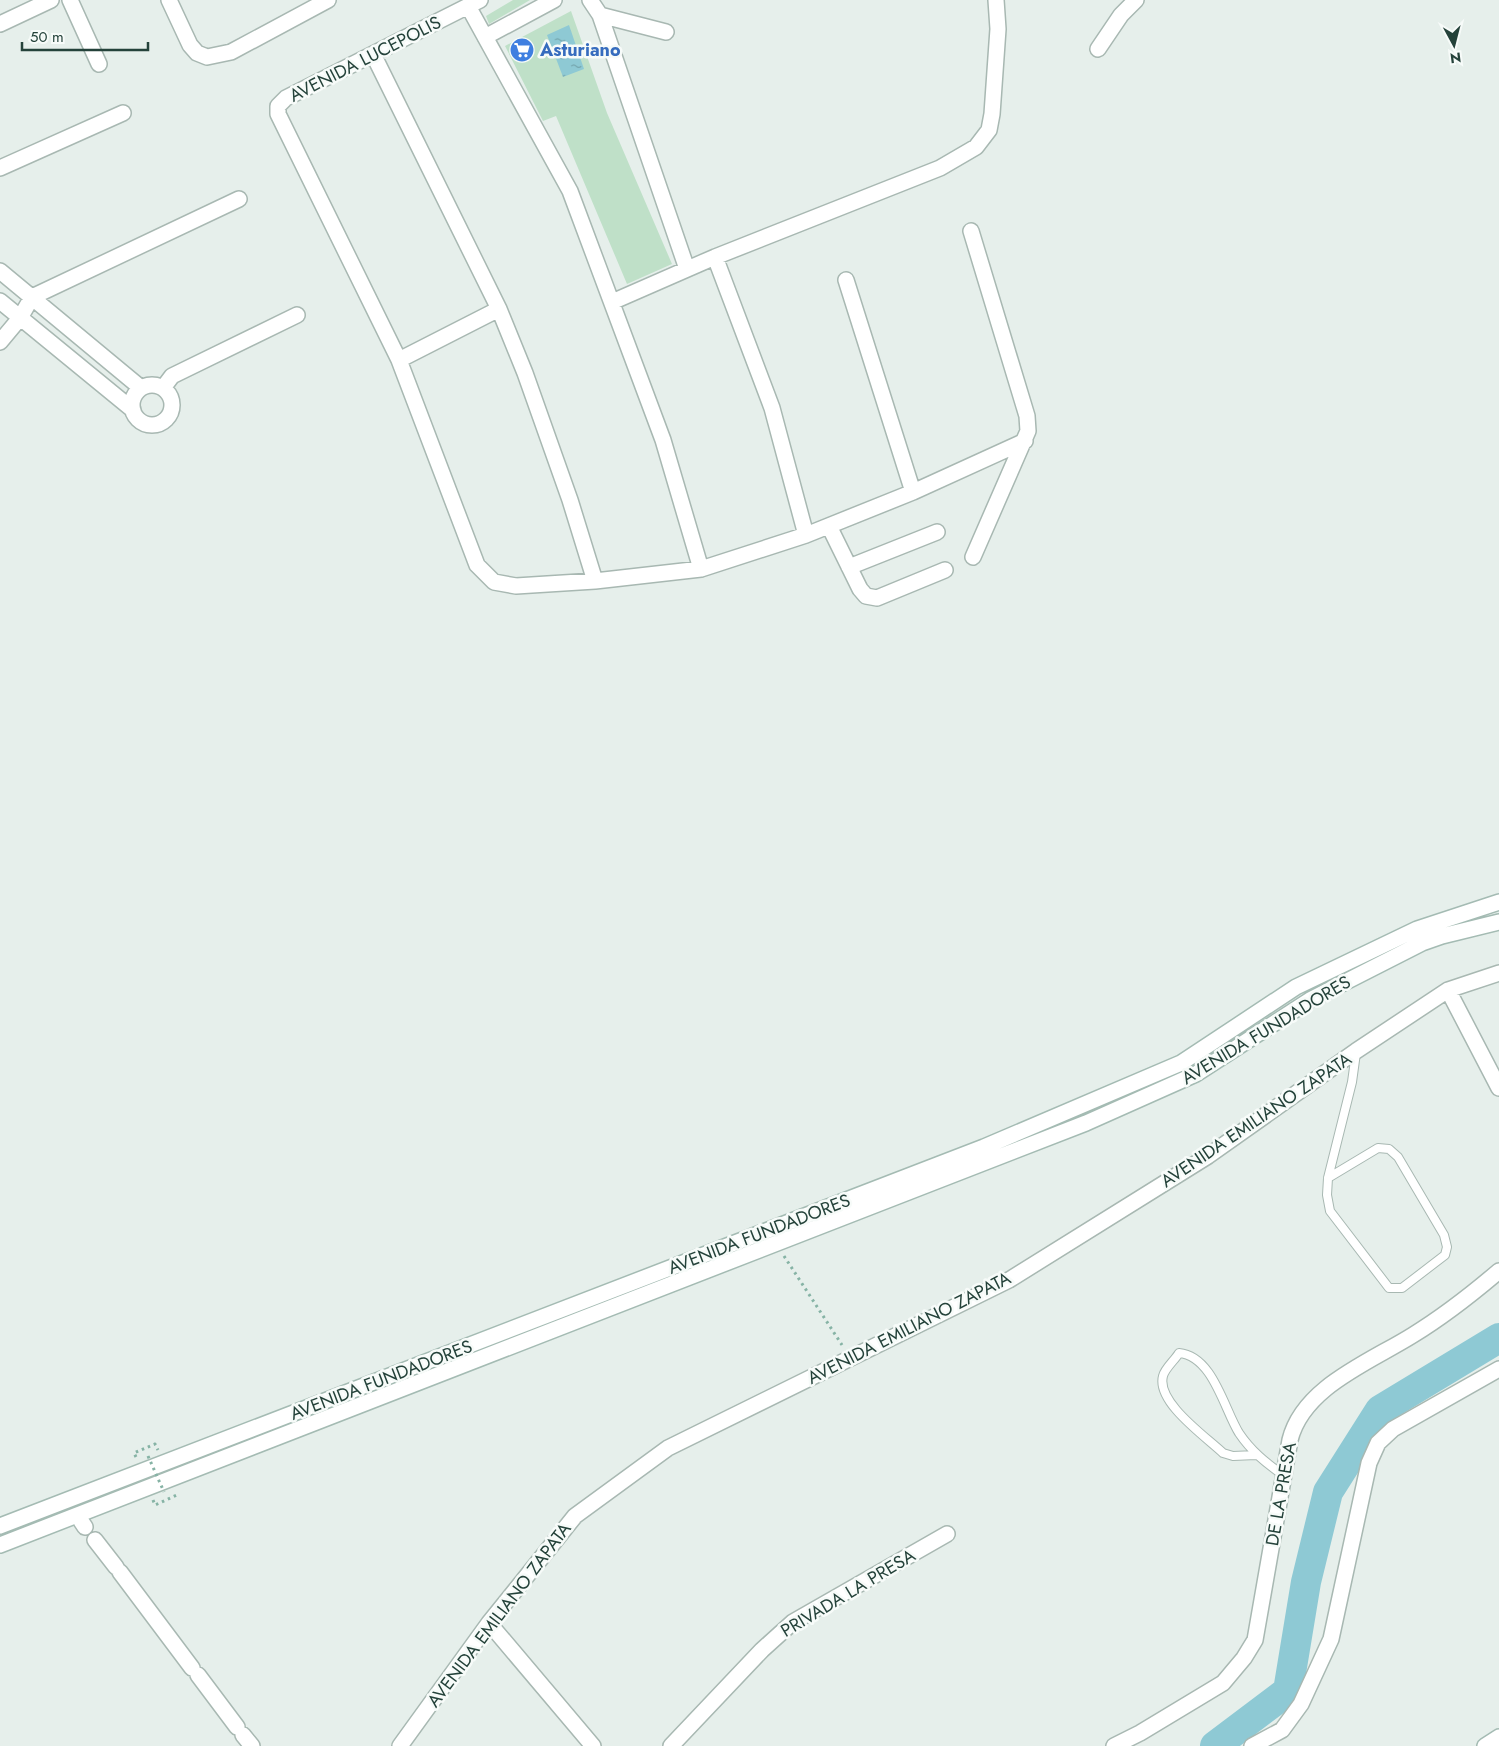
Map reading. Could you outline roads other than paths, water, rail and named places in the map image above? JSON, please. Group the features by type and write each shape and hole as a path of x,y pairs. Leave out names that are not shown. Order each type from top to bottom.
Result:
{"street":[{"path":"0,24 50,0"},
{"path":"70,0 99,64"},
{"path":"169,0 190,45 197,52 207,57 231,52 328,0"},
{"path":"485,37 554,0"},
{"path":"590,0 600,15 688,269"},
{"path":"612,302 716,257 940,168 976,147 989,130 992,114 998,29 996,0"},
{"path":"1098,49 1120,7 1136,0"},
{"path":"474,3 485,37 570,191 663,440 701,569"},
{"name":"AVENIDA LUCEPOLIS","path":"399,360 278,114 278,106 286,98 374,56 474,3"},
{"path":"600,15 666,32"},
{"path":"374,56 500,309 551,446 595,581"},
{"path":"0,168 123,113"},
{"path":"0,342 20,318 32,297 239,198"},
{"path":"970,231 1027,416 1028,431 973,556"},
{"path":"716,257 772,408 806,535"},
{"path":"0,271 141,388"},
{"path":"846,280 913,492"},
{"path":"0,301 132,410 135,416 146,424 160,423 166,418 171,406 171,399 163,388 150,385 141,388 134,397 132,410"},
{"path":"500,309 399,360 477,564 494,582 516,586 595,581 701,569 829,526 913,492 1025,441"},
{"path":"163,388 172,376 297,315"},
{"path":"829,526 860,589 866,596 877,598 945,570"},
{"path":"849,567 937,532"},
{"name":"AVENIDA FUNDADORES","path":"0,1526 984,1147 1181,1062 1296,987 1417,930 1499,902"},
{"name":"AVENIDA FUNDADORES","path":"0,1544 1086,1123 1196,1074 1310,1000 1422,944 1442,936 1499,922"},
{"name":"AVENIDA EMILIANO ZAPATA","path":"400,1746 490,1623 575,1516 660,1454 1009,1280 1208,1156 1356,1051 1448,990 1499,973"},
{"path":"1483,978 1499,983"},
{"path":"1448,990 1499,1088"},
{"name":"DE LA PRESA","path":"1114,1746 1140,1733 1223,1683 1244,1658 1255,1640 1283,1475 1293,1428 1309,1403 1360,1365 1414,1335 1461,1303 1499,1271"},
{"path":"1252,1746 1282,1730 1301,1704 1331,1639 1369,1463 1378,1443 1393,1429 1499,1369"},
{"name":"PRIVADA LA PRESA","path":"671,1746 762,1650 794,1622 948,1534"},
{"path":"95,1540 244,1736"},
{"path":"490,1623 594,1746"},
{"path":"1485,1746 1499,1737"}],"lane":[{"path":"1328,1178 1378,1148 1389,1149 1398,1157 1444,1234 1447,1247 1445,1255 1402,1288 1389,1288 1330,1210 1328,1178 1352,1082 1356,1051"},
{"path":"1256,1455 1233,1456 1223,1453 1168,1402 1163,1389 1163,1375 1179,1353 1189,1354 1215,1381 1239,1432 1256,1455 1283,1475"}],"water":[{"path":"569,25 584,69 563,77 547,35"}],"waterway":[{"path":"1215,1746 1288,1691 1306,1582 1328,1492 1380,1410 1499,1338"}],"place":[{"name":"Asturiano","path":"522,50"}]}
